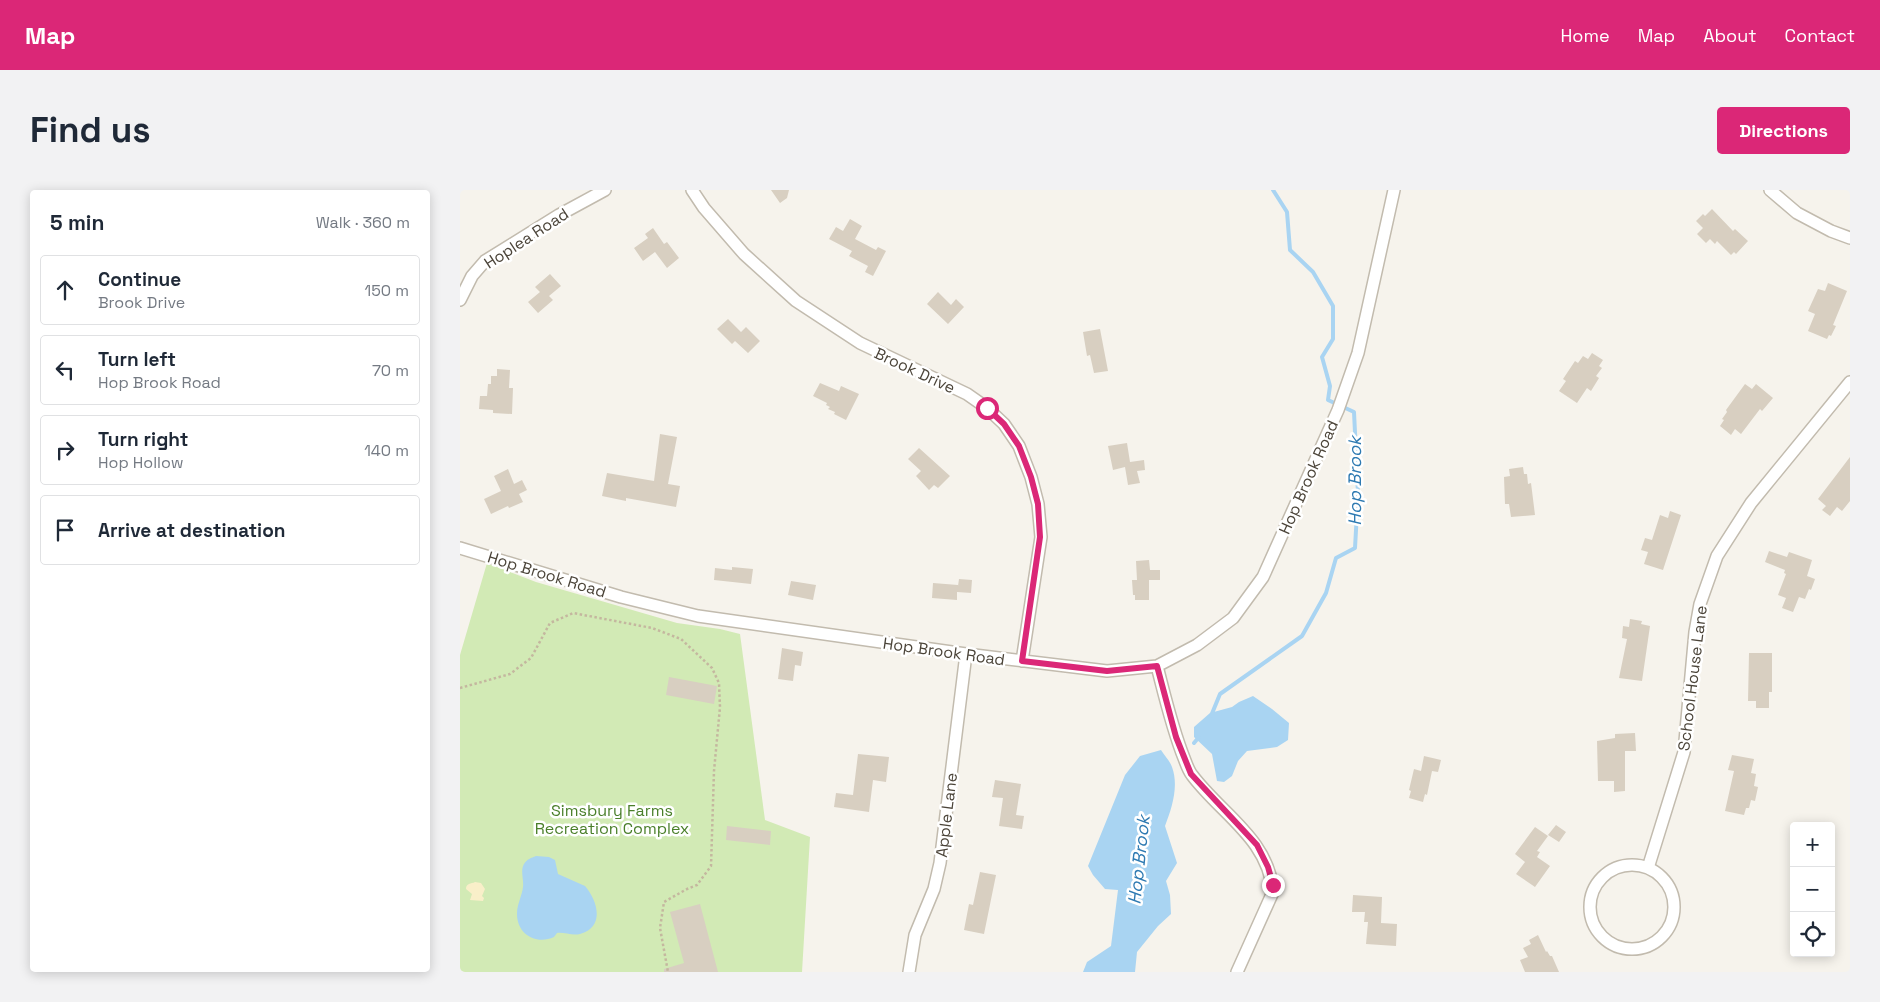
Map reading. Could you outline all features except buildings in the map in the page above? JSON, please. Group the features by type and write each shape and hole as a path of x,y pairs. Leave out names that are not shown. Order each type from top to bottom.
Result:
{"street":[{"name":"Hoplea Road","path":"460,300 472,276 485,261 559,215 605,190"},
{"name":"Brook Drive","path":"692,190 704,208 744,254 796,301 860,343 967,394 987,408 1004,424 1019,446 1031,477 1038,504 1040,537 1022,661"},
{"name":"Hop Brook Road","path":"460,548 621,597 698,616 966,654 1107,671 1157,666 1197,645 1233,618 1263,577 1340,405 1358,353 1394,190"},
{"path":"1770,190 1797,213 1831,231 1850,238"},
{"name":"School House Lane","path":"1648,868 1684,752 1694,632 1700,604 1717,556 1751,503 1850,382"},
{"name":"Apple Lane","path":"909,972 916,935 934,889 940,863 966,654"},
{"path":"1157,666 1176,737 1191,774 1252,839 1264,858 1271,880 1273,892 1237,972"},
{"path":"1635,865 1648,868 1660,875 1668,885 1674,904 1671,923 1656,942 1646,947 1635,949 1621,947 1609,942 1599,932 1592,920 1590,907 1592,893 1599,881 1609,872 1621,866 1635,865"}],"path":[{"path":"460,688 510,674 531,658 550,623 573,613 652,628 681,639 712,668 719,683 720,707 714,771 711,866 697,885 687,888 664,902 660,928 668,972"}],"green space":[{"name":"Simsbury Farms Recreation Complex","path":"487,563 536,582 677,623 740,634 765,820 810,837 802,972 460,972 460,655"}],"sand":[{"path":"475,882 481,883 485,889 482,896 484,898 483,901 470,900 472,894 466,887"}],"water":[{"path":"1253,696 1289,723 1288,740 1277,747 1247,751 1238,761 1232,776 1224,782 1217,781 1212,754 1194,737 1194,727 1210,713 1232,707"},
{"path":"1161,750 1171,765 1175,782 1172,804 1165,826 1177,863 1166,881 1170,895 1171,914 1158,926 1137,952 1135,972 1083,972 1087,962 1111,946 1118,890 1105,889 1088,866 1125,775 1140,756"},
{"path":"536,856 549,857 555,860 558,874 585,886 590,892 597,913 593,926 588,931 580,934 557,933 554,937 541,940 529,936 520,928 517,914 523,887 523,866 525,862"}],"waterway":[{"name":"Hop Brook","path":"1211,716 1220,694 1302,636 1326,593 1336,558 1355,548 1358,494 1354,412 1328,400 1330,386 1322,357 1333,339 1333,306 1313,272 1290,250 1287,212 1273,190"},
{"name":"Hop Brook","path":"1194,743 1199,737"}],"route":[{"path":"987,408 1004,424 1019,446 1031,477 1038,504 1040,537 1022,661 1107,671 1157,666 1176,737 1191,774 1257,845 1268,867 1273,885"}]}
